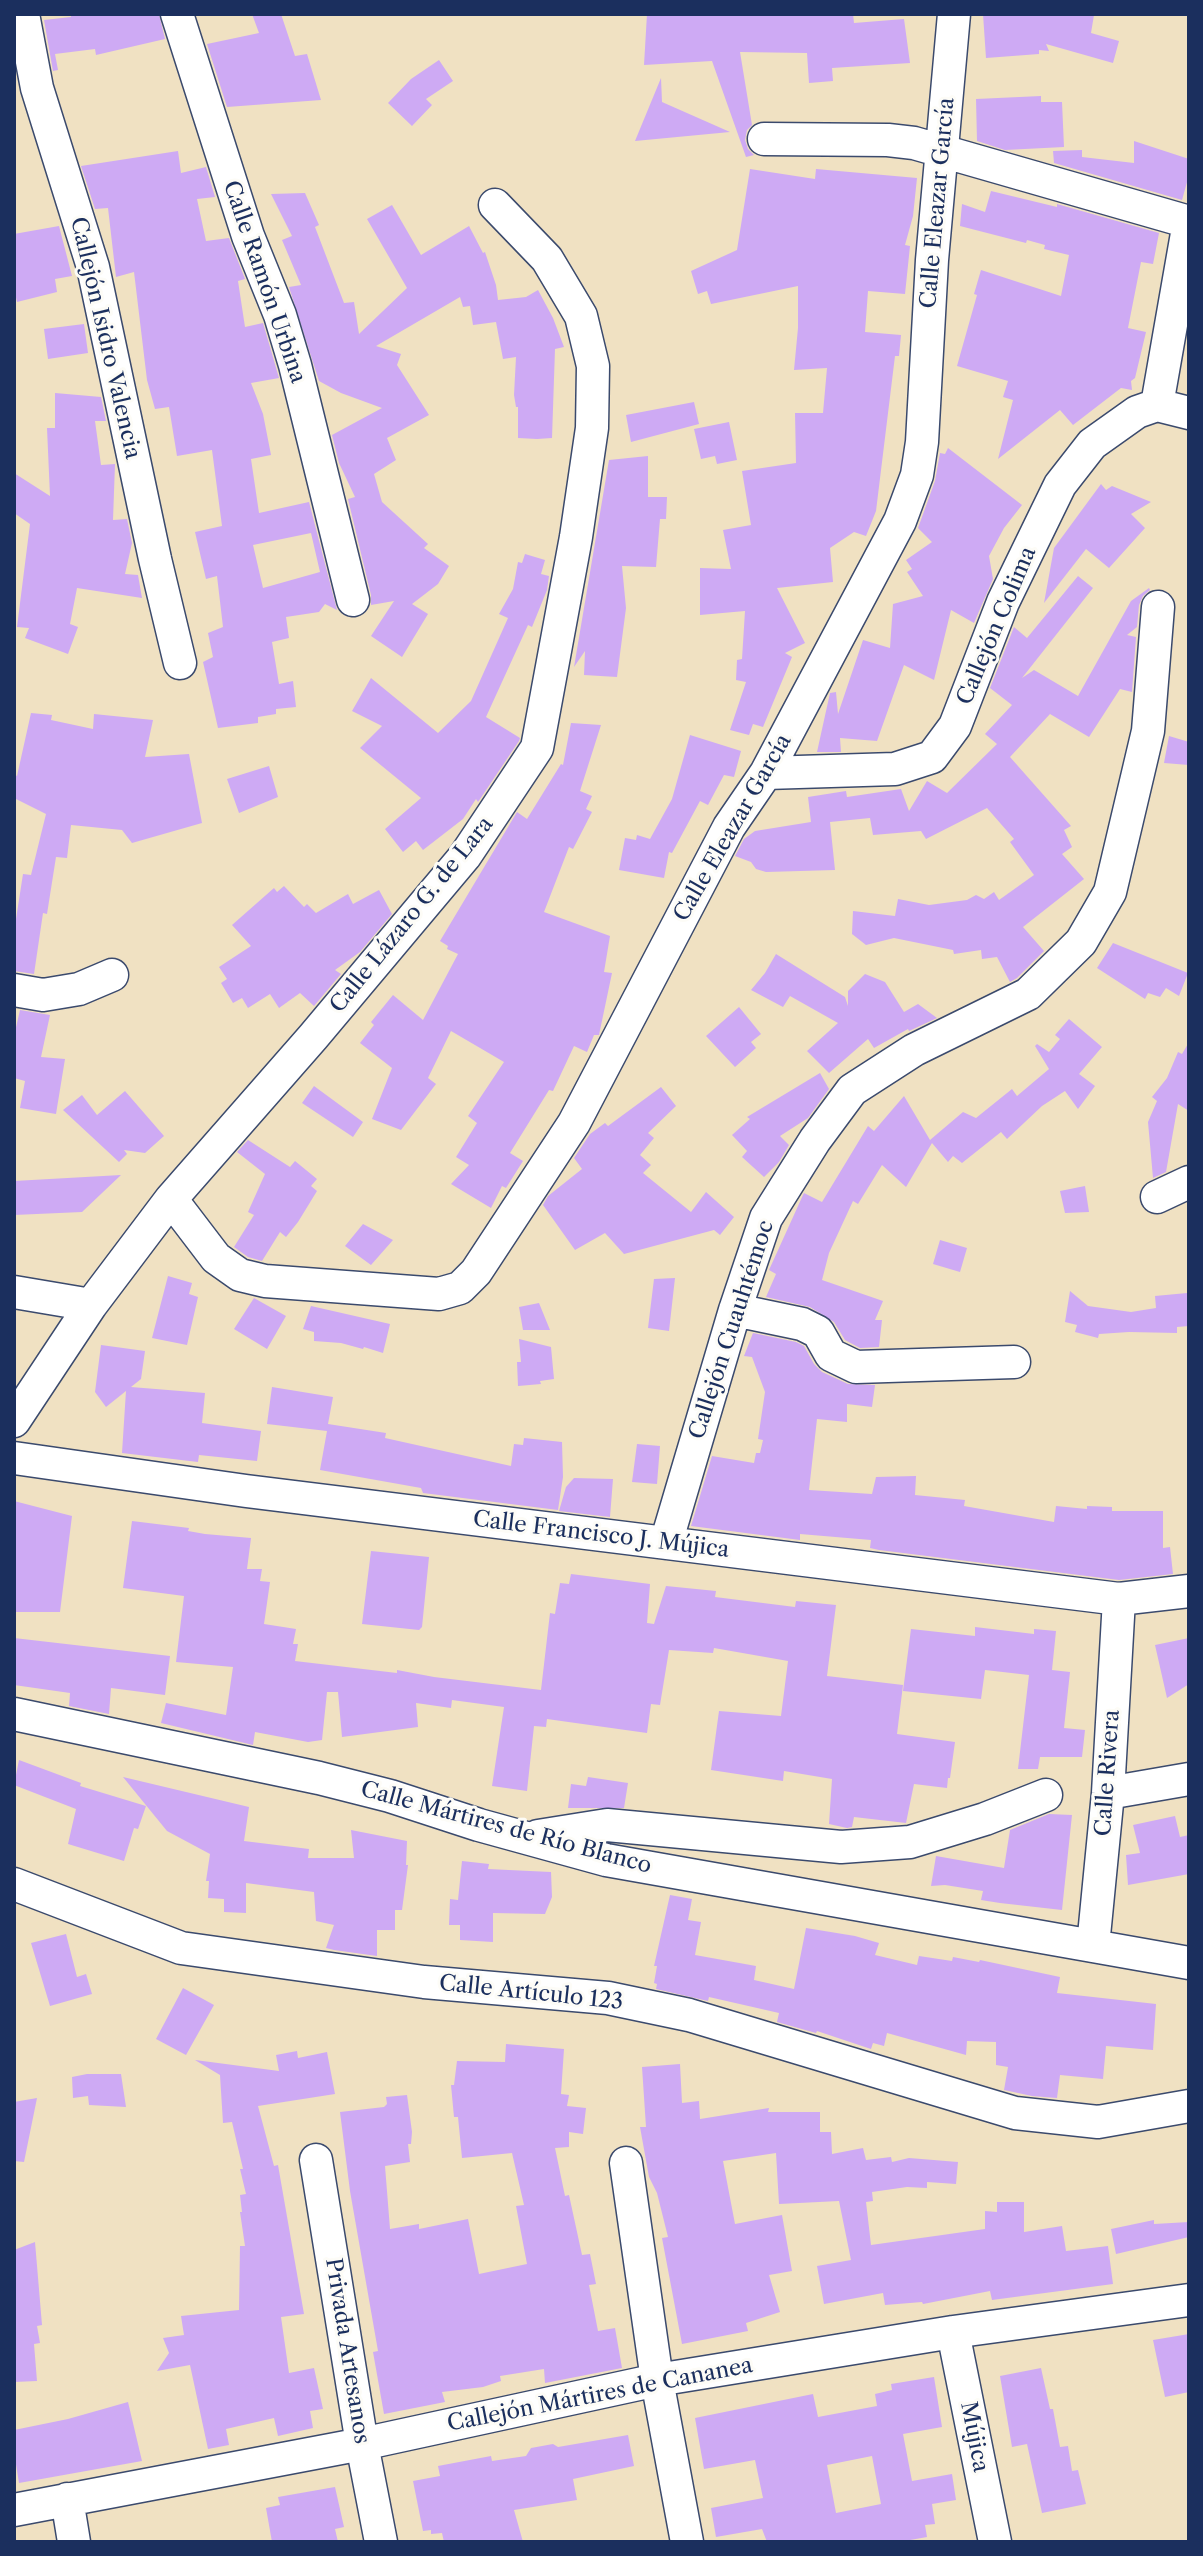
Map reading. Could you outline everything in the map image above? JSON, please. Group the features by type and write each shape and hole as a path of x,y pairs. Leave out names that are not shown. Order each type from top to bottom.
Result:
{"street":[{"name":"Callejón Isidro Valencia","path":"23,14 37,88 93,267 151,544 180,663"},
{"name":"Calle Ramón Urbina","path":"177,14 243,222 280,315 353,600"},
{"name":"Calle Eleazar García","path":"171,1199 216,1258 240,1275 265,1281 439,1294 460,1288 476,1272 574,1123 729,827 766,773 900,521 917,475 922,442 931,274 954,14"},
{"path":"764,139 914,143 1189,222 1157,405 1189,413"},
{"name":"Calle Lázaro G. de Lara","path":"14,1421 91,1305 171,1199 465,856 537,748 554,666 588,459 593,366 581,316 547,259 495,205"},
{"name":"Callejón Colima","path":"766,773 895,769 932,757 955,726 1003,602 1060,485 1092,444 1137,412 1157,405"},
{"name":"Callejón Cuauhtémoc","path":"666,1543 735,1310 766,1218 815,1140 852,1090 914,1050 1028,994 1081,942 1110,892 1144,745 1158,607"},
{"path":"14,990 43,995 79,989 112,975"},
{"path":"1157,1197 1189,1182"},
{"path":"14,1292 91,1305"},
{"path":"735,1310 802,1324 818,1332 831,1355 856,1367 1014,1362"},
{"name":"Calle Francisco J. Mújica","path":"14,1458 246,1491 1119,1599 1189,1591"},
{"name":"Calle Rivera","path":"1093,1946 1108,1793 1119,1599"},
{"name":"Calle Mártires de Río Blanco","path":"14,1714 319,1778 606,1860 1189,1963"},
{"path":"1108,1793 1189,1779"},
{"path":"527,1838 607,1825 841,1847 910,1842 985,1819 1046,1795"},
{"name":"Calle Artículo 123","path":"14,1884 181,1948 424,1982 608,1998 689,2015 1015,2113 1098,2122 1189,2106"},
{"name":"Privada Artesanos","path":"316,2160 381,2542"},
{"path":"626,2163 657,2380 687,2542"},
{"name":"Callejón Mártires de Cananea","path":"14,2510 362,2444 657,2380 953,2332 1189,2300"},
{"name":"Mújica","path":"953,2332 995,2542"},
{"path":"67,2499 74,2542"}],"building":[{"path":"71,14 159,14 165,39 96,55 95,49 55,54 58,70 53,71 44,20 71,17"},
{"path":"252,14 281,14 295,56 307,54 321,100 227,107 207,44 259,33"},
{"path":"647,14 853,14 854,23 904,19 910,63 832,68 833,81 809,83 807,53 740,52 752,125 747,130 745,140 754,155 746,157 712,61 644,65"},
{"path":"983,14 1094,15 1091,33 1119,41 1113,63 1046,44 1049,51 1039,50 1039,54 986,58"},
{"path":"439,60 453,81 426,99 432,105 412,126 388,103 411,79"},
{"path":"661,78 662,102 730,132 635,141"},
{"path":"1041,96 1041,102 1062,102 1064,147 1005,150 977,141 976,99"},
{"path":"1134,141 1189,159 1189,175 1182,200 1054,163 1053,151 1082,150 1082,157 1134,163"},
{"path":"178,151 181,173 206,167 215,197 197,199 206,241 229,238 245,279 238,281 245,327 263,323 279,378 251,383 263,414 271,455 251,459 259,513 309,502 337,610 325,604 319,612 286,617 289,638 272,642 279,684 293,681 296,707 276,709 276,714 258,717 258,723 218,728 203,662 213,657 208,633 223,627 217,576 206,579 195,532 222,526 212,450 177,456 169,407 155,409 147,380 134,272 116,277 108,208 95,209 81,166","holes":["311,533 320,572 263,588 253,545"]},
{"path":"750,169 815,179 816,169 917,178 913,216 905,245 910,246 905,294 868,291 865,332 901,335 899,356 895,356 876,511 866,536 854,532 830,548 833,582 777,588 805,643 785,653 792,657 763,727 753,724 749,735 730,730 746,682 736,680 737,660 742,659 745,611 700,615 700,568 731,569 723,530 751,525 742,471 796,463 795,413 823,413 827,368 794,370 798,286 711,304 707,291 698,294 691,271 737,250"},
{"path":"991,191 1057,207 1057,204 1159,233 1153,264 1141,262 1128,328 1146,332 1135,378 1131,381 1132,390 1121,388 1073,425 1060,410 998,459 1013,400 1003,397 1008,381 957,366 981,270 1061,296 1069,255 1044,249 1045,245 1027,240 1026,243 960,226 962,204 985,212"},
{"path":"305,193 319,225 315,227 344,303 354,302 359,334 407,288 367,219 392,205 421,255 469,226 485,252 498,300 526,297 538,290 564,347 555,349 552,438 537,439 518,438 518,407 514,395 516,357 503,359 496,322 473,325 470,306 463,307 460,297 376,346 401,354 397,365 429,415 387,438 396,460 374,474 382,502 428,544 424,548 449,566 438,584 412,604 428,614 402,657 371,636 394,601 371,605 348,499 355,497 339,463 332,435 382,408 319,381 289,287 301,285 282,240 292,236 271,194"},
{"path":"59,226 72,276 55,279 57,292 17,302 14,234"},
{"path":"84,324 88,353 48,359 44,329"},
{"path":"55,393 101,397 106,421 95,421 101,465 115,464 113,520 127,519 132,543 125,574 138,575 142,598 77,588 70,624 78,627 68,654 25,638 29,628 17,627 30,524 14,513 14,473 50,496 47,428 55,428"},
{"path":"694,402 699,424 631,442 626,415"},
{"path":"729,422 737,460 717,464 715,456 701,459 694,429"},
{"path":"948,448 1022,505 1004,528 989,556 993,579 974,623 951,610 934,680 904,665 877,741 840,738 841,752 817,752 830,693 836,692 838,714 863,640 890,648 893,604 923,596 907,572 912,569 906,560 932,542 918,528 935,481 940,453 945,454"},
{"path":"648,456 648,497 667,497 666,519 660,519 656,567 622,566 626,608 617,677 584,675 585,651 574,667 609,460"},
{"path":"1101,484 1106,490 1112,486 1151,502 1131,514 1145,528 1109,568 1086,549 1044,603 1054,548"},
{"path":"525,554 545,560 541,574 549,576 547,590 532,627 528,625 486,717 520,738 519,741 463,819 423,850 416,841 403,852 385,829 421,798 360,748 382,726 352,711 371,678 438,733 471,701 508,618 499,614 513,589 518,562 522,563"},
{"path":"1078,576 1093,588 1022,678 1034,670 1078,696 1131,601 1150,590 1139,605 1137,627 1127,635 1136,637 1132,692 1120,689 1089,737 1050,714 1010,757 1071,826 1064,830 1072,847 1062,854 1084,879 1023,927 1044,951 1017,978 1010,982 997,957 982,959 981,950 954,954 953,950 894,938 866,945 852,934 853,911 895,916 898,899 929,905 967,900 976,895 984,899 994,892 999,900 1034,875 1010,842 1014,839 987,808 926,839 921,831 873,835 870,818 830,822 835,870 766,872 735,856 744,839 755,831 811,822 808,797 846,791 847,797 901,789 909,811 927,781 947,793 997,744 985,734 1012,705 990,688 1014,627 1027,638"},
{"path":"31,713 52,715 51,720 93,729 94,714 153,720 145,757 189,754 202,823 132,843 122,830 71,825 67,858 56,857 47,914 43,913 34,974 14,971 14,932 23,874 31,875 46,814 14,798 14,774 17,776"},
{"path":"571,723 601,725 580,791 592,796 586,809 592,812 573,849 569,847 544,912 610,936 604,972 612,973 599,1035 594,1035 587,1052 574,1046 553,1091 549,1090 510,1153 523,1161 506,1188 502,1186 491,1208 451,1184 469,1165 456,1157 477,1123 468,1116 504,1062 451,1031 428,1078 436,1084 401,1130 372,1119 392,1068 360,1043 374,1025 371,1022 393,995 423,1020 458,954 440,941 517,812 527,819 563,765"},
{"path":"690,735 741,751 734,777 724,775 708,805 700,801 672,853 669,852 664,878 619,870 625,838 636,840 637,835 650,839 672,799"},
{"path":"1169,736 1189,742 1189,765 1164,763"},
{"path":"269,766 278,797 239,813 227,779"},
{"path":"284,886 304,907 307,904 316,913 348,894 353,904 379,890 392,914 360,952 335,970 341,974 314,1006 300,993 279,1008 270,994 248,1008 242,998 233,1003 221,983 227,979 219,967 251,946 232,925 274,888 277,892"},
{"path":"1113,943 1188,973 1179,996 1166,988 1160,997 1148,993 1145,999 1097,968"},
{"path":"776,954 845,997 848,1006 848,991 865,974 885,982 904,1012 918,1004 937,1018 908,1029 874,1048 868,1039 829,1073 807,1051 838,1023 790,996 783,1007 751,990"},
{"path":"739,1007 761,1034 751,1042 756,1048 735,1067 706,1036"},
{"path":"20,1010 50,1015 41,1057 65,1059 56,1114 20,1108 25,1081 14,1078 14,1036"},
{"path":"1069,1019 1102,1047 1079,1074 1095,1086 1078,1109 1065,1091 1042,1106 1007,1139 1001,1132 962,1163 953,1156 948,1162 932,1143 906,1187 882,1165 858,1204 853,1201 829,1253 822,1280 883,1301 875,1320 882,1320 879,1347 860,1348 845,1340 834,1322 810,1307 766,1297 776,1274 769,1270 804,1193 822,1202 868,1126 874,1131 904,1096 930,1140 963,1112 976,1118 1012,1089 1017,1096 1049,1069 1035,1046 1037,1044 1049,1052 1060,1039 1055,1035"},
{"path":"1189,1042 1189,1111 1178,1104 1166,1172 1153,1178 1148,1122 1157,1101 1152,1097 1167,1078 1178,1052 1182,1054"},
{"path":"820,1073 829,1089 808,1118 780,1136 789,1145 779,1162 764,1177 742,1157 747,1151 732,1135 750,1119 747,1117"},
{"path":"314,1086 363,1122 353,1137 302,1103"},
{"path":"661,1087 676,1106 648,1133 654,1138 640,1155 651,1165 643,1173 691,1212 706,1192 734,1217 720,1235 714,1230 624,1254 605,1233 575,1250 543,1205 548,1196 582,1169 574,1158 590,1134 605,1123 608,1126"},
{"path":"125,1091 164,1136 145,1153 124,1150 127,1154 119,1162 63,1110 82,1095 97,1115"},
{"path":"248,1140 290,1167 295,1161 317,1179 311,1186 317,1191 298,1222 286,1237 280,1232 262,1261 248,1257 234,1247 254,1215 248,1212 265,1174 237,1152"},
{"path":"121,1175 82,1212 14,1215 14,1181"},
{"path":"1085,1186 1089,1212 1065,1213 1060,1191"},
{"path":"363,1224 393,1240 371,1265 345,1246"},
{"path":"940,1240 967,1248 960,1272 933,1264"},
{"path":"168,1276 192,1283 189,1294 198,1297 187,1345 152,1338"},
{"path":"675,1278 669,1331 648,1328 654,1279"},
{"path":"1070,1291 1088,1306 1131,1312 1156,1308 1155,1296 1187,1293 1189,1326 1177,1327 1177,1333 1129,1332 1099,1334 1098,1338 1075,1332 1077,1325 1065,1322"},
{"path":"254,1298 286,1316 267,1349 234,1329"},
{"path":"539,1303 550,1330 523,1330 519,1307"},
{"path":"311,1306 390,1324 383,1353 341,1343 314,1341 314,1332 303,1329"},
{"path":"753,1333 804,1346 822,1372 848,1384 875,1385 872,1407 847,1404 847,1422 817,1419 809,1490 872,1494 876,1477 916,1476 915,1495 965,1500 964,1506 1054,1522 1056,1506 1163,1511 1163,1548 1170,1547 1173,1574 1119,1580 879,1550 870,1548 871,1540 800,1534 800,1540 691,1526 712,1456 754,1463 756,1453 760,1453 763,1440 758,1439 765,1392 752,1357 744,1356"},
{"path":"519,1339 551,1347 554,1379 540,1381 541,1384 518,1386 517,1362 521,1362"},
{"path":"101,1345 145,1351 141,1379 131,1387 205,1393 202,1423 261,1431 257,1461 199,1455 198,1462 122,1453 126,1391 106,1407 95,1392"},
{"path":"272,1387 333,1397 328,1424 386,1433 385,1438 511,1466 514,1444 523,1445 524,1438 562,1442 563,1477 558,1510 423,1493 421,1488 320,1470 327,1431 267,1424"},
{"path":"637,1444 660,1446 657,1484 632,1482"},
{"path":"574,1478 613,1479 610,1517 559,1511 566,1487"},
{"path":"14,1501 72,1516 60,1612 14,1612"},
{"path":"132,1521 189,1528 188,1531 205,1534 251,1538 247,1569 262,1569 260,1581 270,1582 264,1624 296,1629 293,1644 298,1644 295,1661 397,1673 397,1670 541,1690 550,1613 555,1614 560,1583 569,1584 571,1574 650,1584 647,1623 654,1624 666,1586 716,1591 715,1597 795,1607 796,1601 836,1605 827,1676 903,1685 897,1734 955,1742 947,1788 914,1784 906,1823 854,1817 852,1827 847,1828 829,1824 832,1779 784,1771 783,1781 711,1770 719,1711 781,1716 788,1661 714,1648 713,1653 669,1650 660,1705 651,1704 647,1733 547,1719 546,1727 534,1726 527,1791 492,1786 504,1707 452,1700 451,1708 416,1703 418,1727 342,1737 338,1692 327,1692 322,1740 308,1742 255,1732 253,1745 161,1723 166,1703 226,1715 233,1667 176,1662 184,1596 123,1588"},
{"path":"371,1551 429,1557 422,1627 419,1630 362,1624"},
{"path":"975,1627 1034,1634 1034,1629 1056,1631 1052,1670 1070,1672 1064,1728 1085,1730 1082,1757 1040,1757 1038,1769 1018,1769 1029,1675 985,1670 981,1699 903,1691 911,1629 975,1636"},
{"path":"14,1638 170,1656 165,1695 111,1688 109,1714 69,1706 70,1693 14,1685"},
{"path":"1189,1638 1189,1684 1167,1698 1155,1645"},
{"path":"19,1760 81,1783 80,1786 146,1806 138,1829 134,1828 124,1861 68,1844 76,1809 14,1785"},
{"path":"123,1777 249,1807 244,1841 309,1849 308,1858 354,1858 351,1830 407,1841 408,1865 402,1910 395,1910 395,1930 377,1930 377,1956 326,1948 334,1925 316,1921 314,1892 246,1883 246,1913 224,1912 224,1899 208,1898 209,1881 206,1881 210,1854 167,1831"},
{"path":"588,1777 628,1783 624,1808 568,1808 571,1784 586,1786"},
{"path":"1049,1814 1072,1815 1062,1910 981,1900 983,1891 931,1886 936,1856 1004,1868 1010,1830"},
{"path":"1175,1816 1180,1837 1189,1835 1189,1874 1128,1885 1126,1855 1140,1853 1133,1825"},
{"path":"462,1861 489,1864 488,1869 551,1872 552,1897 545,1914 493,1913 493,1942 460,1940 460,1925 449,1925 450,1899 458,1900"},
{"path":"670,1895 692,1899 688,1920 701,1922 695,1955 756,1966 754,1980 794,1989 806,1928 855,1936 879,1943 875,1955 917,1965 919,1956 952,1961 953,1957 980,1960 1060,1977 1057,1993 1156,2004 1153,2050 1106,2046 1103,2079 1060,2075 1057,2098 1032,2096 1004,2090 1008,2067 996,2065 996,2042 967,2041 966,2055 887,2033 884,2046 873,2043 871,2049 777,2022 779,2013 656,1989 657,1966 654,1966"},
{"path":"66,1934 77,1977 86,1974 92,1994 50,2006 31,1943"},
{"path":"183,1988 214,2005 186,2055 156,2039"},
{"path":"506,2044 564,2049 561,2094 569,2095 567,2106 586,2108 583,2134 569,2132 569,2147 555,2148 582,2255 590,2254 596,2284 589,2285 598,2331 615,2328 622,2368 545,2383 544,2369 500,2376 501,2381 483,2387 442,2392 445,2402 384,2414 373,2352 378,2351 350,2191 340,2112 384,2107 386,2097 407,2095 412,2132 411,2144 408,2144 410,2162 385,2166 390,2229 419,2224 419,2229 468,2219 479,2274 527,2264 516,2206 524,2205 512,2153 462,2158 458,2117 454,2117 451,2085 454,2085 457,2061 505,2062"},
{"path":"297,2051 298,2058 327,2052 335,2094 258,2106 274,2166 278,2165 304,2314 281,2317 289,2373 314,2368 323,2409 310,2411 313,2428 278,2436 274,2418 226,2429 229,2445 208,2449 190,2365 157,2371 169,2353 163,2338 184,2335 181,2316 239,2310 240,2246 245,2246 240,2212 240,2195 246,2194 240,2169 243,2169 232,2122 223,2123 220,2075 195,2060 279,2071 276,2055"},
{"path":"680,2064 682,2103 699,2101 700,2119 769,2108 768,2112 820,2112 820,2132 831,2132 832,2154 863,2148 866,2160 891,2157 892,2162 909,2158 958,2162 956,2184 927,2182 927,2188 907,2187 872,2192 873,2201 866,2202 871,2245 985,2229 985,2211 997,2212 997,2202 1024,2202 1024,2232 1062,2226 1066,2251 1108,2246 1113,2284 992,2300 990,2291 923,2304 885,2305 883,2293 824,2304 817,2266 851,2260 839,2201 779,2204 776,2153 723,2161 735,2224 782,2215 792,2271 769,2275 780,2312 746,2323 748,2331 682,2344 662,2238 668,2237 657,2193 649,2177 640,2127 646,2127 642,2067"},
{"path":"121,2074 126,2107 89,2105 88,2096 73,2098 72,2077"},
{"path":"37,2098 24,2162 14,2161 14,2102"},
{"path":"1154,2220 1154,2224 1189,2222 1189,2237 1116,2254 1111,2229"},
{"path":"35,2242 42,2325 37,2326 40,2343 34,2344 37,2381 14,2382 14,2250"},
{"path":"1189,2334 1189,2392 1165,2397 1153,2340"},
{"path":"1041,2368 1060,2447 1068,2446 1072,2471 1078,2470 1086,2504 1042,2513 1027,2444 1012,2447 1000,2376"},
{"path":"934,2377 942,2427 903,2434 912,2481 952,2474 956,2500 932,2504 935,2524 925,2525 927,2537 899,2542 767,2542 762,2529 716,2537 711,2508 763,2498 755,2460 704,2469 695,2418 813,2394 818,2417 877,2406 875,2394 892,2390 891,2384","holes":["872,2456 881,2504 836,2513 827,2465"]},
{"path":"128,2402 142,2461 19,2483 14,2430"},
{"path":"628,2435 634,2466 573,2479 577,2500 514,2510 523,2542 444,2542 442,2533 423,2531 413,2481 440,2476 438,2466 491,2456 492,2461 526,2456 531,2448 553,2444 558,2447"},
{"path":"335,2487 344,2527 335,2529 338,2542 272,2542 266,2508 280,2505 278,2497"}]}
